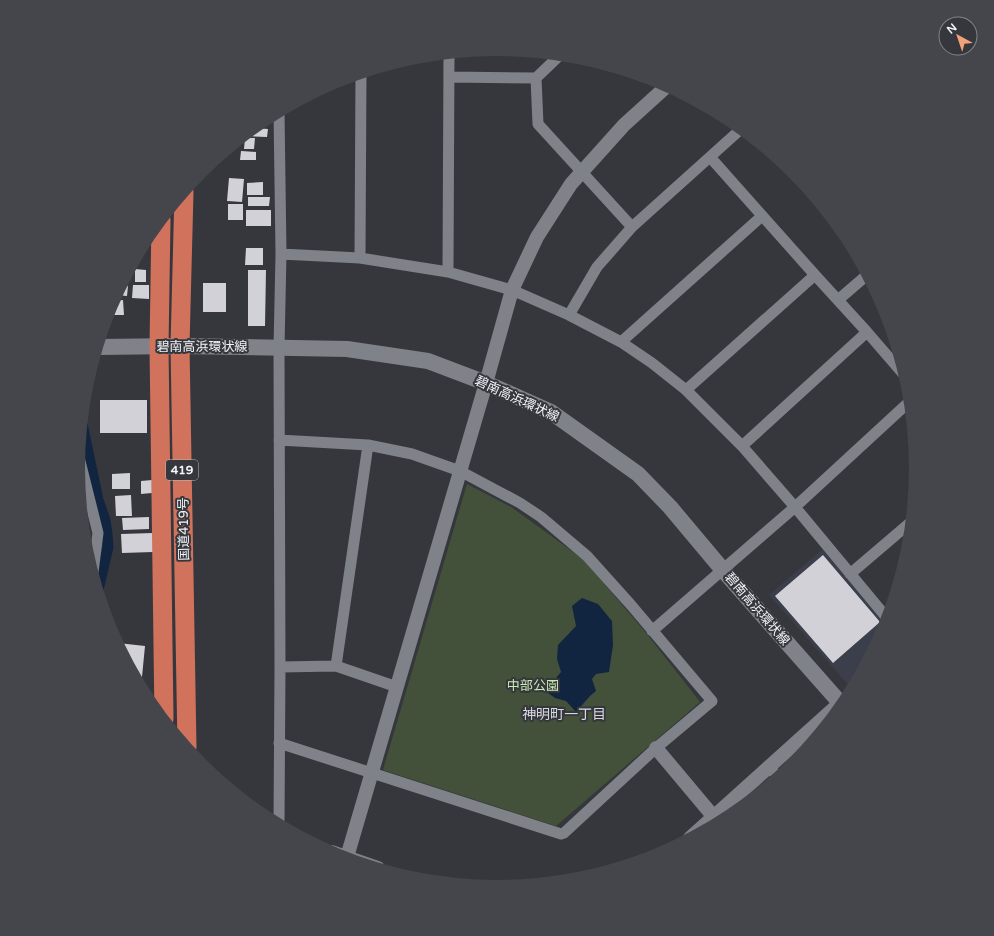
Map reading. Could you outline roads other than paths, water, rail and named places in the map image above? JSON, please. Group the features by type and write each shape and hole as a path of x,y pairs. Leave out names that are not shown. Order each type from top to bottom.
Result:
{"highway":[{"name":"国道419号","path":"184,200 180,346 187,740"},
{"name":"国道419号","path":"161,230 159,346 164,711"}],"main road":[{"name":"碧南高浜環状線","path":"104,347 180,346 347,349 428,361 486,382 551,412 638,474 670,507 722,569 840,697"}],"street":[{"path":"448,272 449,59"},
{"path":"449,77 536,78 554,61"},
{"path":"536,78 538,124 581,173 632,226"},
{"path":"360,258 361,79"},
{"path":"349,852 512,290 537,237 560,200 581,173 624,125 662,90"},
{"path":"279,118 282,254 279,348 279,818"},
{"path":"569,315 597,268 632,226 737,133"},
{"path":"710,157 896,366"},
{"path":"621,342 762,216"},
{"path":"282,254 360,258 448,272 512,290 569,315 621,342 652,363 686,390 742,446 795,507 883,613"},
{"path":"686,390 814,275"},
{"path":"838,300 863,279"},
{"path":"742,446 867,332"},
{"path":"652,631 795,507 904,407"},
{"path":"279,440 368,445 412,454 460,471 520,503 541,517 587,556 631,605 712,701 656,748 564,833 561,834 279,743"},
{"path":"336,666 368,445"},
{"path":"86,484 98,534 95,557"},
{"path":"850,574 904,528"},
{"path":"280,667 336,666 397,687"},
{"path":"705,824 827,715"},
{"path":"656,748 713,816"},
{"path":"768,766 774,773"}],"water":[{"path":"582,598 598,604 612,621 613,645 609,672 596,674 592,679 596,691 576,712 566,701 555,698 548,693 551,684 561,672 557,659 558,645 576,626 572,606"}],"waterway":[{"path":"86,443 107,534 108,547 100,580"}],"district":[{"name":"神明町一丁目","path":"564,714"}],"park label":[{"name":"中部公園","path":"533,686"}]}
